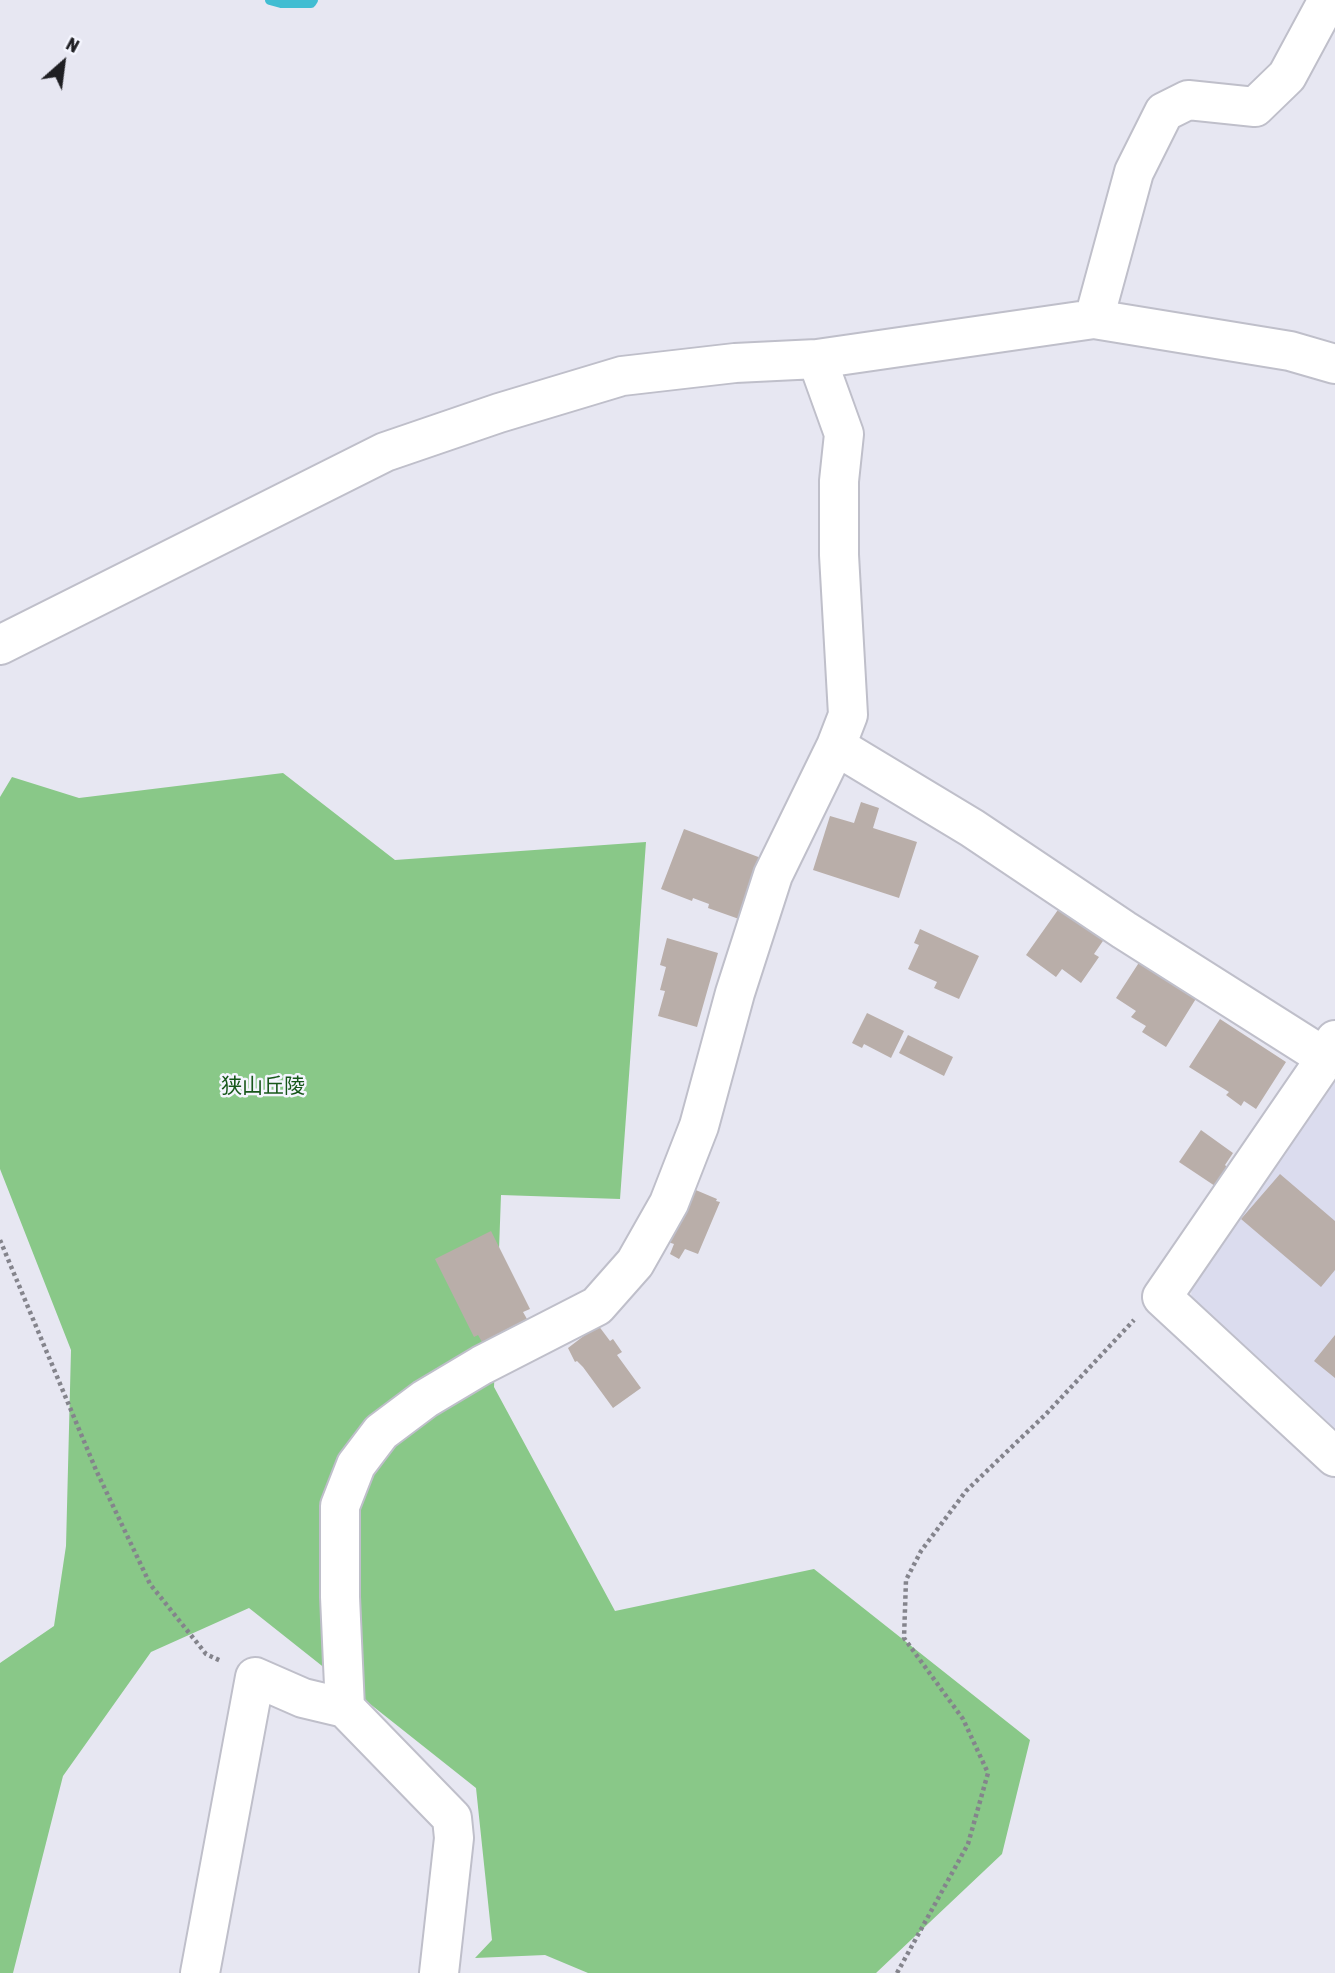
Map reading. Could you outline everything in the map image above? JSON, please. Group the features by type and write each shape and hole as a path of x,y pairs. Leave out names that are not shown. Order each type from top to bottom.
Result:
{"street":[{"path":"1094,319 1135,172 1164,112 1188,100 1255,107 1287,76 1328,0"},
{"path":"0,645 385,452 499,413 622,376 735,363 817,359 1094,319 1290,351 1335,364"},
{"path":"345,1708 340,1597 340,1506 356,1465 381,1432 425,1399 482,1364 597,1306 635,1264 669,1203 699,1126 735,993 773,875 836,746 848,715 838,555 839,481 844,435 817,359"},
{"path":"836,746 972,828 1124,930 1330,1049 1162,1297 1335,1457"},
{"path":"200,1973 255,1677 303,1698 345,1708 453,1818 454,1838 439,1973"}],"path":[{"path":"0,1240 96,1470 150,1584 206,1654 255,1677"},
{"path":"897,1973 968,1844 988,1773 963,1719 904,1638 906,1580 921,1551 966,1491 1046,1414 1145,1308 1162,1297"}],"shaded area":[{"path":"1335,1081 1335,1433 1192,1307 1191,1286"}],"green space":[{"name":"狭山丘陵","path":"283,773 395,860 646,842 620,1199 501,1195 494,1387 615,1611 814,1569 1030,1740 1002,1854 876,1973 588,1973 545,1955 475,1958 492,1940 476,1788 249,1608 151,1652 63,1776 13,1973 0,1973 0,1663 54,1626 66,1546 71,1350 0,1169 0,797 12,777 79,798"}],"building":[{"path":"861,802 879,808 873,828 917,842 899,898 813,870 830,816 854,823"},
{"path":"684,829 761,858 739,919 708,908 709,904 693,898 692,901 661,889"},
{"path":"1060,907 1105,938 1094,954 1099,957 1081,983 1062,969 1056,977 1026,955"},
{"path":"920,929 979,956 959,999 934,988 937,982 908,969 919,945 914,943"},
{"path":"667,938 718,953 697,1027 658,1016 665,991 660,990 666,967 660,965"},
{"path":"1140,961 1197,997 1166,1047 1142,1032 1146,1026 1131,1017 1136,1011 1116,998"},
{"path":"867,1013 904,1031 891,1058 864,1044 862,1048 852,1043"},
{"path":"1220,1019 1286,1062 1256,1109 1244,1101 1241,1106 1226,1095 1229,1092 1189,1067"},
{"path":"908,1035 953,1057 944,1076 899,1053"},
{"path":"1201,1130 1233,1153 1225,1165 1228,1168 1215,1186 1179,1162"},
{"path":"1280,1174 1335,1221 1335,1270 1321,1287 1241,1219"},
{"path":"691,1188 720,1202 698,1254 685,1249 679,1259 670,1254 674,1244 668,1242"},
{"path":"491,1231 530,1309 523,1312 527,1319 482,1342 478,1335 474,1337 435,1259"},
{"path":"598,1325 622,1352 617,1355 641,1388 613,1408 583,1367 575,1362 568,1348"},
{"path":"1335,1335 1335,1378 1314,1361"}],"waterway":[{"path":"270,0 281,3 311,3 313,0"}]}
